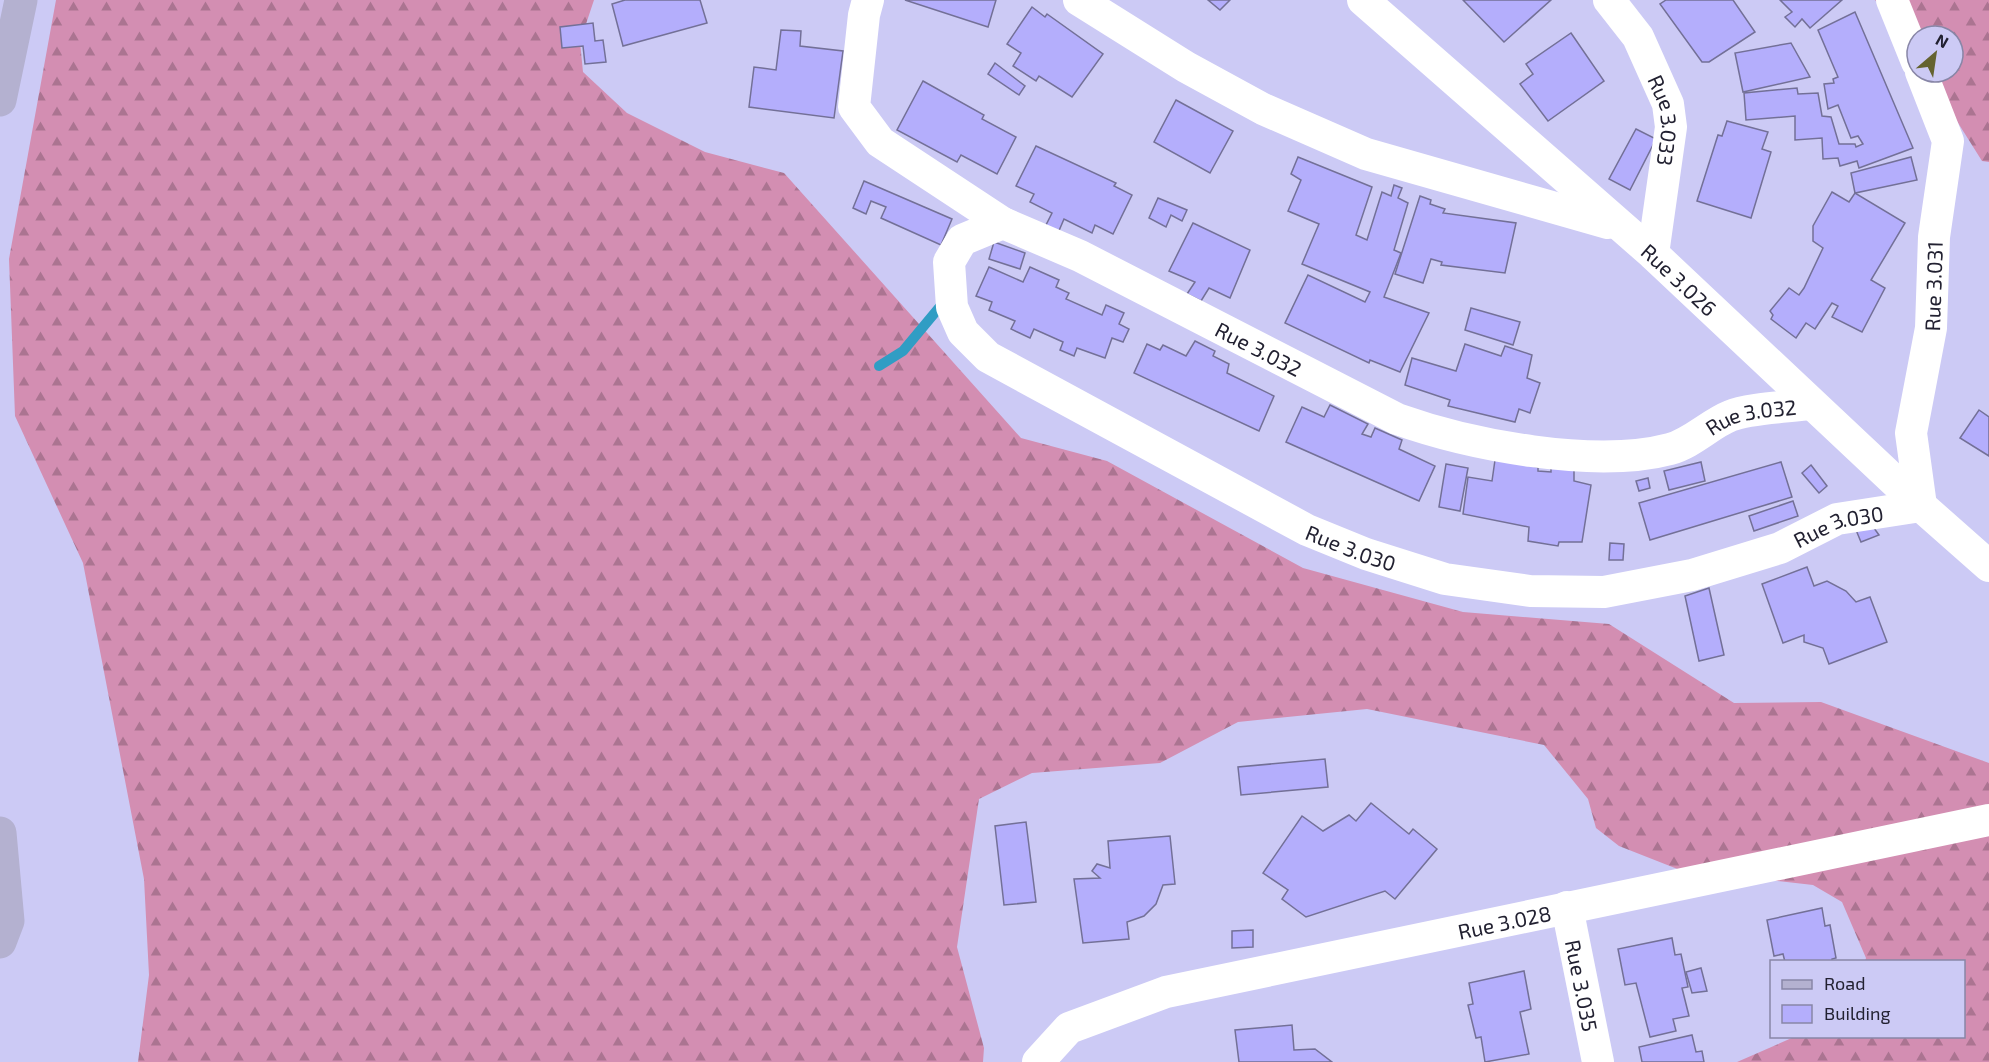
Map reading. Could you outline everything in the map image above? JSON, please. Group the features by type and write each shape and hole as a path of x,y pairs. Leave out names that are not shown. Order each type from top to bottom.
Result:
{"street":[{"path":"0,100 21,0"},
{"name":"Rue 3.032","path":"868,0 864,15 855,107 880,142 1003,223 1080,256 1397,419 1441,435 1489,444 1591,456 1629,456 1673,448 1731,415 1811,404"},
{"path":"1079,0 1186,67 1263,109 1366,154 1618,226"},
{"name":"Rue 3.026","path":"1363,0 1618,226 1653,254 1811,404 1989,566"},
{"name":"Rue 3.033","path":"1609,0 1638,37 1668,104 1671,127 1653,254"},
{"path":"1892,0 1905,32"},
{"name":"Rue 3.031","path":"1921,506 1911,433 1931,328 1934,237 1948,141 1926,84"},
{"name":"Rue 3.030","path":"1003,223 962,240 950,262 951,307 963,332 988,357 1307,530 1366,554 1444,579 1530,591 1604,592 1692,575 1780,548 1837,519 1921,506"},
{"name":"Rue 3.028","path":"1038,1062 1069,1028 1166,992 1989,820"},
{"path":"0,833 8,921 0,942"},
{"name":"Rue 3.035","path":"1567,908 1598,1062"}],"green space":[{"path":"56,0 594,0 580,42 583,72 627,113 705,152 784,173 1021,438 1107,461 1303,568 1463,612 1609,624 1734,703 1821,702 1989,763 1989,1062 1737,1062 1792,1038 1965,1038 1965,960 1865,960 1842,902 1813,885 1680,870 1619,846 1596,828 1588,799 1544,745 1367,709 1238,722 1160,763 1032,773 979,799 957,947 984,1048 983,1062 138,1062 149,975 144,879 83,563 15,416 9,259"},
{"path":"1875,0 1989,0 1989,162 1982,161 1934,84 1965,84 1965,24 1905,24 1905,29 1893,20"}],"building":[{"path":"625,0 700,0 707,23 623,46 612,4"},
{"path":"905,0 996,0 988,27"},
{"path":"1208,0 1230,0 1220,10"},
{"path":"1463,0 1551,0 1504,42"},
{"path":"1666,0 1733,0 1755,32 1709,62 1702,62 1660,4"},
{"path":"1780,0 1842,0 1810,28 1802,19 1795,27 1785,17 1792,12"},
{"path":"1032,7 1045,17 1047,14 1103,54 1072,97 1039,76 1036,81 1013,66 1021,53 1007,44"},
{"path":"1855,12 1913,148 1859,168 1857,161 1840,166 1838,158 1823,159 1822,138 1795,140 1795,116 1746,120 1744,93 1797,88 1798,94 1818,93 1822,116 1831,117 1839,144 1855,144 1856,147 1863,144 1858,136 1851,138 1838,105 1828,109 1824,84 1834,83 1833,79 1838,77 1818,30"},
{"path":"593,23 595,41 603,40 606,62 585,64 583,46 562,48 560,27"},
{"path":"781,30 801,31 800,46 843,51 834,118 749,107 754,67 776,70"},
{"path":"1571,33 1604,81 1548,121 1520,84 1533,74 1526,64"},
{"path":"1791,43 1810,77 1743,92 1735,53"},
{"path":"995,63 1025,86 1019,95 988,74"},
{"path":"923,81 984,115 982,119 1016,137 997,174 961,155 957,162 897,130"},
{"path":"1176,100 1233,131 1210,173 1154,142"},
{"path":"1727,121 1768,132 1762,149 1771,152 1751,218 1697,201 1718,135 1722,136"},
{"path":"1636,129 1656,139 1630,190 1609,179"},
{"path":"1036,146 1116,183 1114,186 1132,195 1113,234 1095,225 1092,233 1064,219 1058,233 1045,227 1052,213 1030,202 1034,194 1016,186"},
{"path":"1298,157 1372,187 1356,235 1367,240 1382,192 1391,196 1394,185 1402,188 1398,198 1408,203 1394,250 1401,253 1384,297 1429,313 1400,372 1370,360 1369,363 1285,323 1308,275 1365,302 1370,292 1302,264 1319,224 1288,211 1301,180 1291,174"},
{"path":"1911,157 1917,180 1855,193 1851,173"},
{"path":"864,181 952,219 941,245 881,218 886,207 871,201 866,214 853,208"},
{"path":"1832,192 1849,202 1855,193 1905,223 1871,280 1885,288 1862,332 1832,317 1838,306 1832,303 1815,329 1806,323 1796,338 1771,319 1773,315 1770,311 1789,288 1799,295 1804,288 1823,248 1813,241 1813,226"},
{"path":"1420,196 1431,200 1430,204 1445,209 1443,213 1516,223 1505,273 1441,265 1442,262 1431,259 1423,283 1395,274"},
{"path":"1158,198 1187,210 1182,221 1171,215 1166,227 1149,218"},
{"path":"1193,223 1250,250 1230,298 1209,288 1201,301 1187,294 1195,282 1169,271"},
{"path":"994,242 1025,253 1020,269 989,259"},
{"path":"989,267 1023,282 1030,267 1059,280 1056,287 1069,293 1066,299 1102,315 1106,305 1124,313 1119,324 1129,329 1123,342 1112,338 1105,358 1077,348 1074,356 1060,350 1063,342 1034,329 1030,338 1011,329 1015,321 989,310 992,302 976,296"},
{"path":"1471,308 1520,322 1513,345 1465,330"},
{"path":"1195,341 1215,351 1213,356 1229,364 1227,373 1274,396 1259,431 1134,373 1147,344 1160,350 1163,345 1186,356"},
{"path":"1465,344 1501,356 1505,346 1532,355 1527,378 1540,383 1530,413 1519,409 1515,422 1448,406 1450,400 1405,385 1412,358 1456,371"},
{"path":"1330,405 1368,424 1362,434 1371,437 1375,428 1402,440 1399,449 1435,466 1419,501 1286,442 1302,407 1324,417"},
{"path":"1979,410 1989,417 1989,456 1960,438"},
{"path":"1495,460 1538,467 1538,471 1551,472 1551,466 1574,469 1574,481 1591,485 1582,542 1559,542 1558,546 1528,541 1529,527 1463,514 1468,477 1492,481"},
{"path":"1701,462 1705,481 1669,490 1664,471"},
{"path":"1781,462 1792,497 1650,540 1639,503"},
{"path":"1446,464 1468,468 1460,511 1439,507"},
{"path":"1811,465 1827,486 1819,493 1802,473"},
{"path":"1648,478 1650,488 1639,491 1636,481"},
{"path":"1793,501 1798,516 1754,531 1749,516"},
{"path":"1871,524 1879,535 1861,542 1856,530"},
{"path":"1610,543 1624,544 1623,560 1609,560"},
{"path":"1807,567 1814,586 1827,581 1846,591 1856,602 1870,597 1887,642 1829,664 1823,648 1804,642 1804,635 1783,643 1762,584"},
{"path":"1709,588 1724,655 1699,661 1685,596"},
{"path":"1325,759 1328,787 1241,795 1238,767"},
{"path":"1371,803 1409,834 1413,829 1437,849 1395,899 1385,891 1306,917 1282,899 1288,890 1263,873 1302,816 1323,831 1349,815 1356,821"},
{"path":"1026,822 1036,902 1004,905 995,826"},
{"path":"1170,836 1175,884 1163,885 1156,904 1144,916 1127,922 1129,939 1083,943 1074,879 1100,878 1092,871 1097,864 1110,868 1108,841"},
{"path":"1822,908 1825,926 1830,925 1836,958 1832,960 1784,960 1783,954 1774,956 1767,920"},
{"path":"1253,930 1253,947 1232,948 1232,931"},
{"path":"1672,938 1675,955 1681,954 1688,987 1682,988 1689,1016 1673,1019 1676,1031 1650,1037 1636,983 1625,985 1618,949"},
{"path":"1701,968 1707,991 1692,993 1686,972"},
{"path":"1524,971 1531,1009 1520,1012 1529,1054 1485,1062 1481,1037 1476,1038 1468,1005 1473,1004 1469,983"},
{"path":"1292,1025 1294,1050 1315,1049 1332,1062 1239,1062 1235,1030"},
{"path":"1692,1035 1696,1052 1702,1051 1704,1062 1642,1062 1639,1047"}],"waterway":[{"path":"879,366 903,351 943,303"}]}
